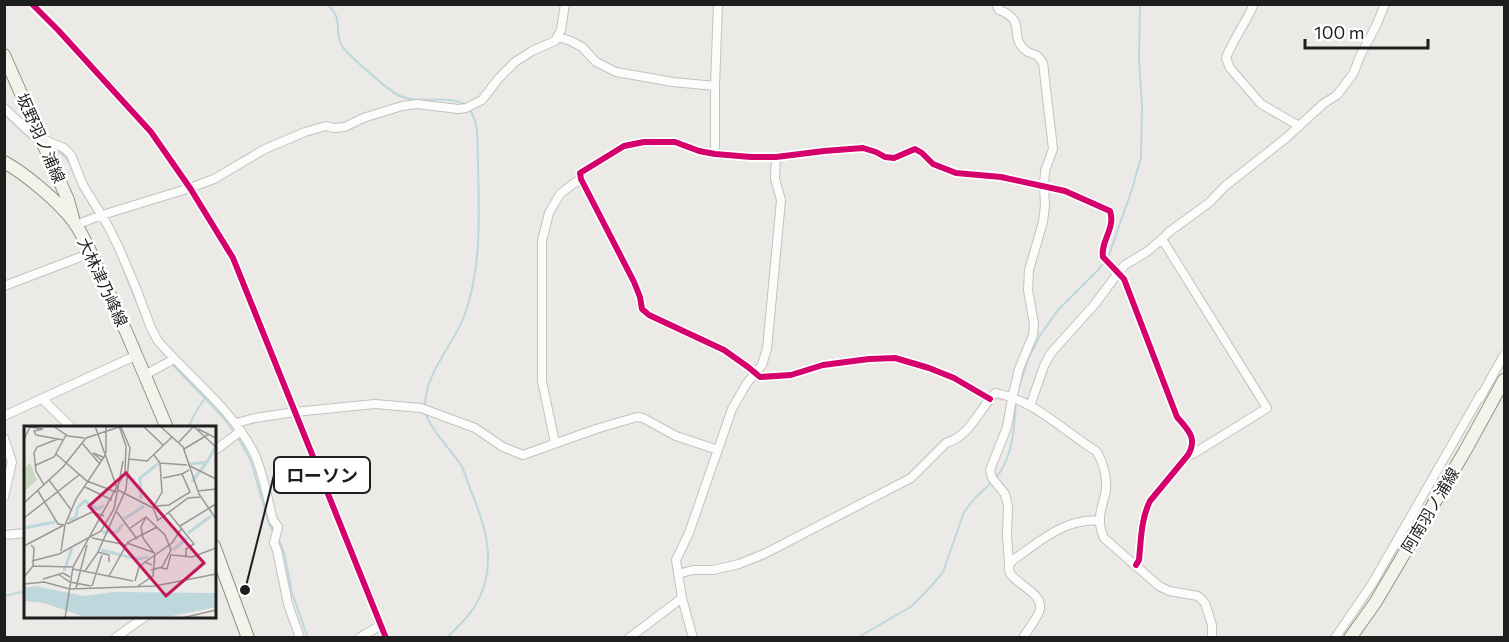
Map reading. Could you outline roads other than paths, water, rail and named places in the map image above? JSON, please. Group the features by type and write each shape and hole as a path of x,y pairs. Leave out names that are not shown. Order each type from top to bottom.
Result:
{"main road":[{"name":"坂野羽ノ浦線","path":"4,55 68,200 75,223"},
{"name":"大林津乃峰線","path":"4,162 35,184 75,223 91,253 165,426"},
{"name":"阿南羽ノ浦線","path":"1350,638 1381,593 1504,380"},
{"path":"216,556 219,571 248,638"}],"street":[{"path":"32,4 151,132 190,188 233,258 386,638"},
{"path":"75,223 190,188 214,178 265,149 315,129 326,126 345,127 363,118 402,105 417,104 458,109 469,107 482,100 515,62 559,37 565,4"},
{"path":"715,154 718,4"},
{"path":"996,4 999,10 1010,14 1014,19 1020,44 1025,50 1038,56 1043,63 1053,149 1046,171 1043,222 1029,270 1028,290 1034,324 1033,335 1018,369 1007,427 990,470 1005,494 1008,506 1008,569 1012,576 1038,598 1041,606 1040,612 1023,638"},
{"path":"1254,4 1226,58 1230,68 1261,104 1299,126"},
{"path":"1030,406 1050,353 1095,304 1125,265 1148,251 1169,232 1210,202 1224,187 1337,94 1353,75 1385,4"},
{"path":"559,37 571,40 582,47 596,62 616,72 672,82 715,86"},
{"path":"4,108 33,135 57,144 70,155 97,216 119,248 154,335 238,427 254,453 273,520 278,528 274,543 288,604 300,638"},
{"path":"990,399 954,378 895,358 823,365 791,375 760,377 724,350 649,315 642,309 634,282 580,173 624,146 644,141 675,142 699,151 751,157 776,157 863,148 885,157 894,158 915,149 933,164 957,172 1001,177 1065,191 1110,211 1113,218 1102,252 1106,260 1124,279 1177,417 1187,429 1192,440 1188,455 1150,501 1143,518 1139,560 1136,565"},
{"path":"693,638 682,598 676,560 689,533 732,408 747,383 762,365 767,349 781,200 775,179 776,157"},
{"path":"555,443 542,381 542,241 549,213 560,194 581,179"},
{"path":"1162,239 1267,408 1188,455"},
{"path":"4,286 91,253"},
{"path":"4,416 136,355"},
{"path":"1335,638 1372,584 1504,355"},
{"path":"144,375 174,359"},
{"path":"678,574 693,570 722,568 764,554 910,478 946,443 962,435 996,393 1030,406 1096,451 1100,456 1106,479 1100,521 1104,538 1159,586 1169,591 1198,596 1205,603 1212,625 1212,638"},
{"path":"1475,433 1472,425 1481,394"},
{"path":"42,399 70,426"},
{"path":"216,449 238,427 255,418 375,404 425,409 475,428 503,447 523,455 637,417 644,418 676,436 718,450"},
{"path":"4,438 12,462 4,497"},
{"path":"1009,565 1061,528 1093,520 1100,521"},
{"path":"4,534 24,533"},
{"path":"629,638 682,598"},
{"path":"115,638 143,618"},
{"path":"359,638 381,625"}],"waterway":[{"path":"326,4 335,14 338,35 345,50 393,92 415,100 450,100 466,105"},
{"path":"1017,394 1028,359 1041,334 1058,310 1099,269 1109,255 1133,186 1141,157 1140,4"},
{"path":"425,406 426,394 435,370 465,314 477,258 478,142 475,121 469,109"},
{"path":"4,114 38,144"},
{"path":"49,148 65,156 77,180"},
{"path":"82,191 96,214"},
{"path":"118,256 143,318"},
{"path":"148,331 154,342"},
{"path":"171,363 221,415 234,432"},
{"path":"189,426 205,398"},
{"path":"995,479 1009,453 1016,402"},
{"path":"425,412 436,433 462,468 482,520 488,548 488,563 482,592 472,610 447,638"},
{"path":"237,436 251,461 273,531"},
{"path":"857,638 912,606 933,584 943,572 964,512 991,483"},
{"path":"278,538 284,552 292,593 308,638"},
{"path":"4,596 24,591"}],"place":[{"name":"ローソン","path":"245,590"}]}
